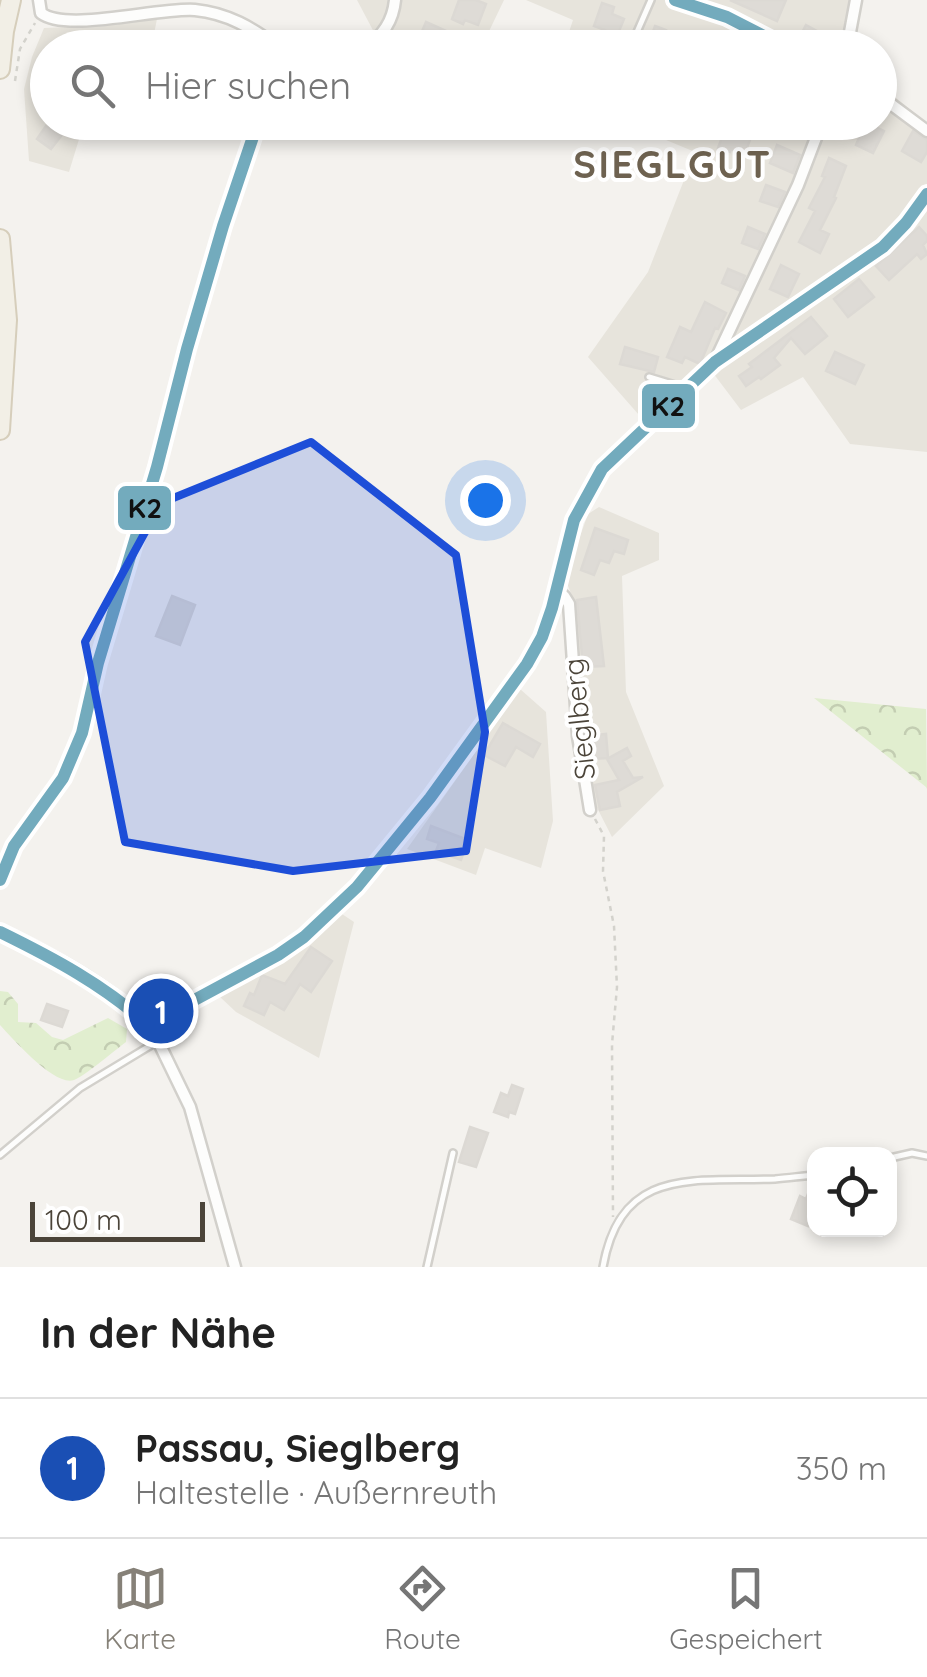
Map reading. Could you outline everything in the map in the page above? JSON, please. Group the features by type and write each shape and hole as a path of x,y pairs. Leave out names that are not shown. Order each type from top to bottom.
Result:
{"main road":[{"path":"7,75 2,31 12,0"},
{"path":"0,238 7,320 0,430"}],"street":[{"path":"39,0 41,13 47,18 84,20 196,10 230,18 253,30"},
{"path":"385,30 395,0"},
{"path":"675,0 755,30"},
{"path":"850,30 856,0"},
{"path":"897,109 927,131"},
{"path":"0,880 14,846 63,778 82,733 98,663 157,467 192,332 252,140"},
{"path":"715,362 815,140"},
{"path":"148,1025 278,955 304,937 357,888 430,798 527,664 542,636 557,591 574,520 602,469 715,362 883,247 927,194"},
{"name":"Sieglberg","path":"557,591 569,604 578,736 590,810"},
{"path":"0,932 98,985 148,1025 190,1107 235,1267"}],"lane":[{"path":"638,30 651,0"},
{"path":"650,376 686,389"},
{"path":"0,1155 80,1088 158,1041"},
{"path":"428,1267 453,1154"},
{"path":"897,1157 927,1156"},
{"path":"603,1267 613,1228 641,1196 673,1183 807,1175"}],"path":[{"path":"31,30 41,13"},
{"path":"7,75 30,32"},
{"path":"590,810 604,836 603,872 616,956 612,1044 613,1228"}],"highlighted area":[{"path":"311,442 456,555 485,732 466,851 293,871 125,842 85,642 161,503"}],"shaded area":[{"path":"357,0 504,0 490,30 373,30"},
{"path":"526,0 858,0 855,30 570,30 573,20"},
{"path":"157,19 155,30 43,30 44,28"},
{"path":"30,65 30,140 79,140 69,172 29,161 24,89"},
{"name":"SIEGLGUT","path":"897,99 927,123 927,452 850,444 803,377 741,410 713,373 653,425 639,415 588,357 648,272 695,152 666,140 897,140"},
{"path":"599,507 659,533 659,560 622,576 626,692 664,786 612,837 593,800 572,596 565,578 588,514"},
{"path":"520,689 546,712 553,821 541,868 485,848 476,875 407,849"},
{"path":"339,912 354,922 319,1058 236,1012 219,996 293,952"}],"green space":[{"path":"814,698 926,709 927,789 926,787"},
{"path":"0,991 8,992 18,1004 18,1022 36,1023 52,1037 63,1040 108,1018 127,1029 126,1042 74,1080 56,1076 0,1025"}],"building":[{"path":"459,0 486,4 478,25 452,19"},
{"path":"730,0 786,0 777,21"},
{"path":"602,3 614,7 612,14 624,19 620,30 594,26"},
{"path":"426,22 444,30 423,30"},
{"path":"913,131 927,140 927,152 921,162 902,151"},
{"path":"38,140 58,140 51,149"},
{"path":"721,140 750,140 745,153 718,148"},
{"path":"858,140 880,140 873,153 856,145"},
{"path":"777,145 800,155 793,173 770,163"},
{"path":"829,158 846,166 820,230 829,234 820,253 799,242 815,211 809,208 825,177 822,176"},
{"path":"766,185 785,192 778,207 760,201"},
{"path":"748,227 765,234 758,249 742,243"},
{"path":"919,227 927,236 923,245 927,254 921,259 917,254 889,280 876,266"},
{"path":"781,265 799,274 788,297 770,289"},
{"path":"728,269 745,276 739,290 722,283"},
{"path":"859,279 874,297 848,317 834,299"},
{"path":"705,302 726,313 700,364 685,357 682,363 667,357 680,327 691,332"},
{"path":"811,317 827,336 805,354 791,338 774,358 780,365 746,386 739,376 752,367 749,364"},
{"path":"625,347 658,357 654,372 620,364"},
{"path":"835,352 864,365 855,384 826,371"},
{"path":"595,528 628,540 624,554 614,551 609,563 600,560 594,575 581,570"},
{"path":"172,596 195,605 180,645 156,636"},
{"path":"596,597 604,666 583,667 577,600"},
{"path":"503,723 540,744 533,757 516,747 505,766 484,755"},
{"path":"606,734 608,758 591,759 587,736"},
{"path":"627,748 631,756 623,761 633,778 643,777 617,792 620,806 600,810 595,785 619,780 607,759"},
{"path":"431,826 468,840 461,860 436,851 439,843 427,839"},
{"path":"311,947 332,961 311,992 300,984 284,1010 270,1002 264,1015 244,1006 250,993 254,995 262,975 285,984"},
{"path":"47,1004 68,1011 62,1027 41,1020"},
{"path":"512,1085 523,1089 515,1114 509,1112 508,1117 494,1112 501,1093 508,1096"},
{"path":"470,1127 488,1133 476,1167 459,1162"},
{"path":"800,1196 806,1199 807,1226 791,1219"}],"transit line":[{"name":"K2","path":"675,0 752,30"},
{"name":"K2","path":"0,880 14,846 63,778 82,733 98,663 157,467 187,349 252,140"},
{"name":"K2","path":"0,932 77,973 148,1025 304,937 357,887 430,798 527,664 552,608 574,520 602,469 715,362 883,247 927,194"}],"place":[{"name":"Passau, Sieglberg","path":"161,1011"}],"district":[{"name":"SIEGLGUT","path":"673,165"}]}
